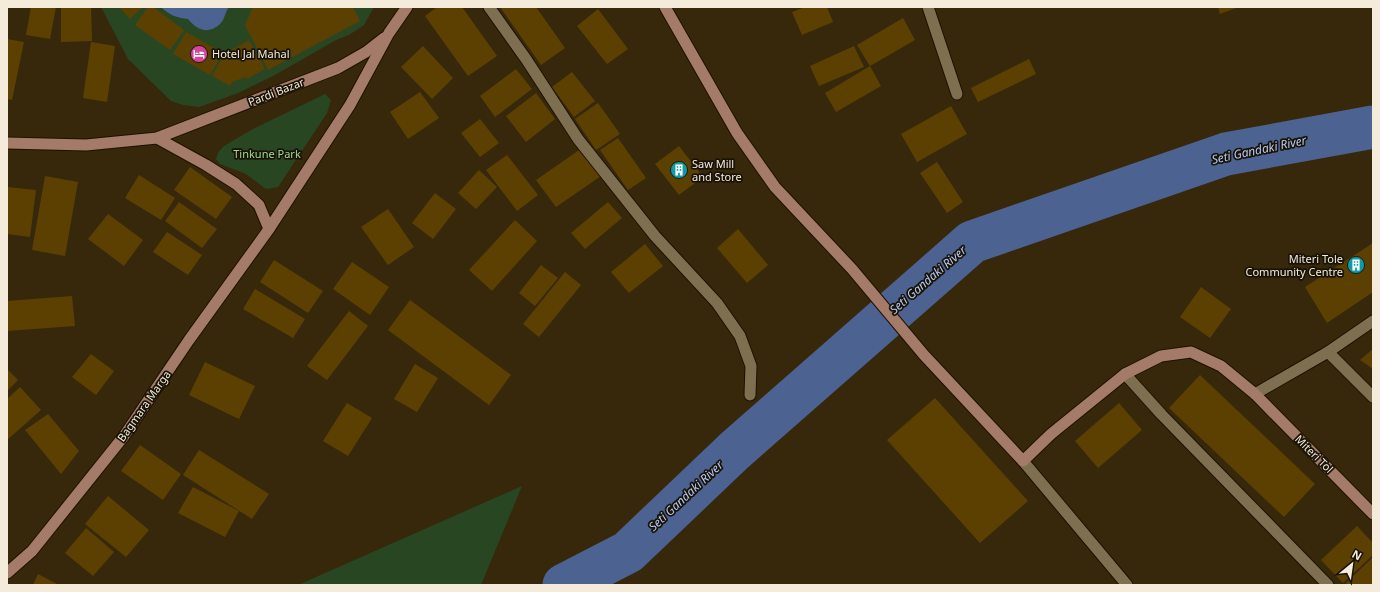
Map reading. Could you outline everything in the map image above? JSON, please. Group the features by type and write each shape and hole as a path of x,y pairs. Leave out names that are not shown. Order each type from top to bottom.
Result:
{"main road":[{"path":"389,33 407,7"},
{"path":"665,7 737,133 771,181 852,269 924,355 1023,461"},
{"name":"Pardi Bazar","path":"7,143 86,145 157,138 338,68 366,52 389,33"},
{"name":"Bagmara Marga","path":"7,573 32,551 124,436 189,340 270,229 350,105 389,33"},
{"path":"157,138 206,165 236,184 259,205 270,229"},
{"name":"Miteri Tol","path":"1023,461 1051,434 1125,374 1161,356 1191,352 1221,366 1255,394 1373,514"}],"street":[{"path":"489,7 526,59 578,139 655,236 717,303 740,336 751,366 750,395"},
{"path":"928,7 958,94"},
{"path":"1255,394 1328,352 1373,321"},
{"path":"1328,352 1373,397"},
{"path":"1125,374 1162,415 1328,585"},
{"path":"1023,461 1127,585"}],"green space":[{"path":"101,7 374,7 364,25 349,35 336,40 275,75 238,93 199,107 183,105 171,101 128,59"},
{"name":"Tinkune Park","path":"325,94 331,100 327,113 278,187 266,189 246,174 220,164 216,159 219,151 224,146 251,130"},
{"path":"522,486 481,585 298,585"}],"water":[{"path":"161,7 229,7 220,24 211,29 203,30 195,26 188,19 170,14"}],"building":[{"path":"31,7 56,7 50,39 26,35"},
{"path":"61,7 91,7 92,41 61,42"},
{"path":"119,7 143,7 130,19"},
{"path":"148,7 153,7 184,30 170,50 135,25"},
{"path":"253,7 353,7 360,21 268,70 245,25"},
{"path":"437,7 462,7 497,56 468,76 425,16"},
{"path":"500,7 536,7 565,48 541,65"},
{"path":"805,7 827,7 833,22 802,35 792,12"},
{"path":"1218,7 1239,7 1220,14"},
{"path":"598,9 628,49 607,64 577,26"},
{"path":"903,18 915,40 870,66 857,45"},
{"path":"186,32 223,53 210,75 173,54"},
{"path":"7,39 24,42 12,100 7,99"},
{"path":"249,40 265,69 247,79 246,77 232,82 230,86 212,76 226,52 235,57 231,50"},
{"path":"91,42 115,46 107,102 83,98"},
{"path":"423,46 453,78 432,99 401,67"},
{"path":"854,46 864,67 819,86 810,66"},
{"path":"1029,59 1036,74 978,102 971,88"},
{"path":"870,66 881,86 836,112 825,93"},
{"path":"516,69 532,89 495,117 480,96"},
{"path":"572,72 595,101 574,117 552,87"},
{"path":"420,92 439,118 408,139 390,112"},
{"path":"536,93 555,119 526,142 506,116"},
{"path":"598,103 620,134 596,150 575,119"},
{"path":"951,106 967,134 917,162 901,134"},
{"path":"480,119 499,143 480,157 461,133"},
{"path":"618,138 646,178 628,190 600,150"},
{"name":"Saw Mill and Store","path":"679,146 703,177 679,195 655,164"},
{"path":"582,148 601,176 556,207 536,180"},
{"path":"507,155 538,195 517,211 486,170"},
{"path":"937,162 963,202 947,213 920,173"},
{"path":"190,167 232,197 216,219 174,190"},
{"path":"479,170 497,187 476,209 458,193"},
{"path":"139,175 175,198 161,220 125,198"},
{"path":"45,176 78,182 65,256 32,250"},
{"path":"7,187 36,190 30,237 7,234"},
{"path":"435,193 456,209 433,239 412,223"},
{"path":"179,202 217,229 202,248 165,221"},
{"path":"608,202 622,218 585,249 571,233"},
{"path":"388,209 414,247 388,265 361,227"},
{"path":"108,214 143,240 124,266 88,239"},
{"path":"515,220 537,241 492,291 469,270"},
{"path":"738,229 768,265 747,283 717,248"},
{"path":"167,232 202,255 188,275 153,252"},
{"name":"Miteri Tole Community Centre","path":"1373,243 1373,292 1327,323 1305,287"},
{"path":"645,244 663,266 629,293 611,272"},
{"path":"274,260 323,291 308,313 260,282"},
{"path":"352,262 389,287 370,315 333,289"},
{"path":"541,265 558,278 535,306 519,293"},
{"path":"565,272 581,285 539,337 523,324"},
{"path":"1201,287 1231,309 1210,338 1180,317"},
{"path":"255,289 305,319 293,338 243,309"},
{"path":"72,296 75,326 7,331 7,301"},
{"path":"410,300 511,375 489,405 388,330"},
{"path":"349,311 368,326 327,380 307,366"},
{"path":"1373,349 1373,369 1360,360"},
{"path":"91,354 114,371 96,395 72,377"},
{"path":"205,362 255,386 239,419 189,395"},
{"path":"415,364 438,378 417,412 394,399"},
{"path":"7,369 18,380 7,391"},
{"path":"1200,375 1315,484 1284,517 1169,408"},
{"path":"20,387 41,410 7,440 7,399"},
{"path":"935,398 1028,501 980,543 887,440"},
{"path":"347,403 372,418 348,456 323,441"},
{"path":"1119,403 1142,430 1098,468 1075,441"},
{"path":"48,414 79,451 61,474 25,430"},
{"path":"140,445 181,474 163,500 121,471"},
{"path":"199,450 269,494 252,519 183,475"},
{"path":"193,487 239,511 225,537 178,513"},
{"path":"108,496 149,530 126,557 85,524"},
{"path":"1357,526 1373,543 1373,555 1343,583 1321,560"},
{"path":"86,528 114,552 93,576 65,553"},
{"path":"1373,557 1373,585 1347,585 1346,583"},
{"path":"38,574 59,585 33,585"}],"waterway":[{"name":"Seti Gandaki River","path":"564,585 628,552 734,451 972,242 1226,154 1373,127"}],"place":[{"name":"Hotel Jal Mahal","path":"199,54"},
{"name":"Saw Mill and Store","path":"679,170"},
{"name":"Miteri Tole Community Centre","path":"1356,265"}]}
